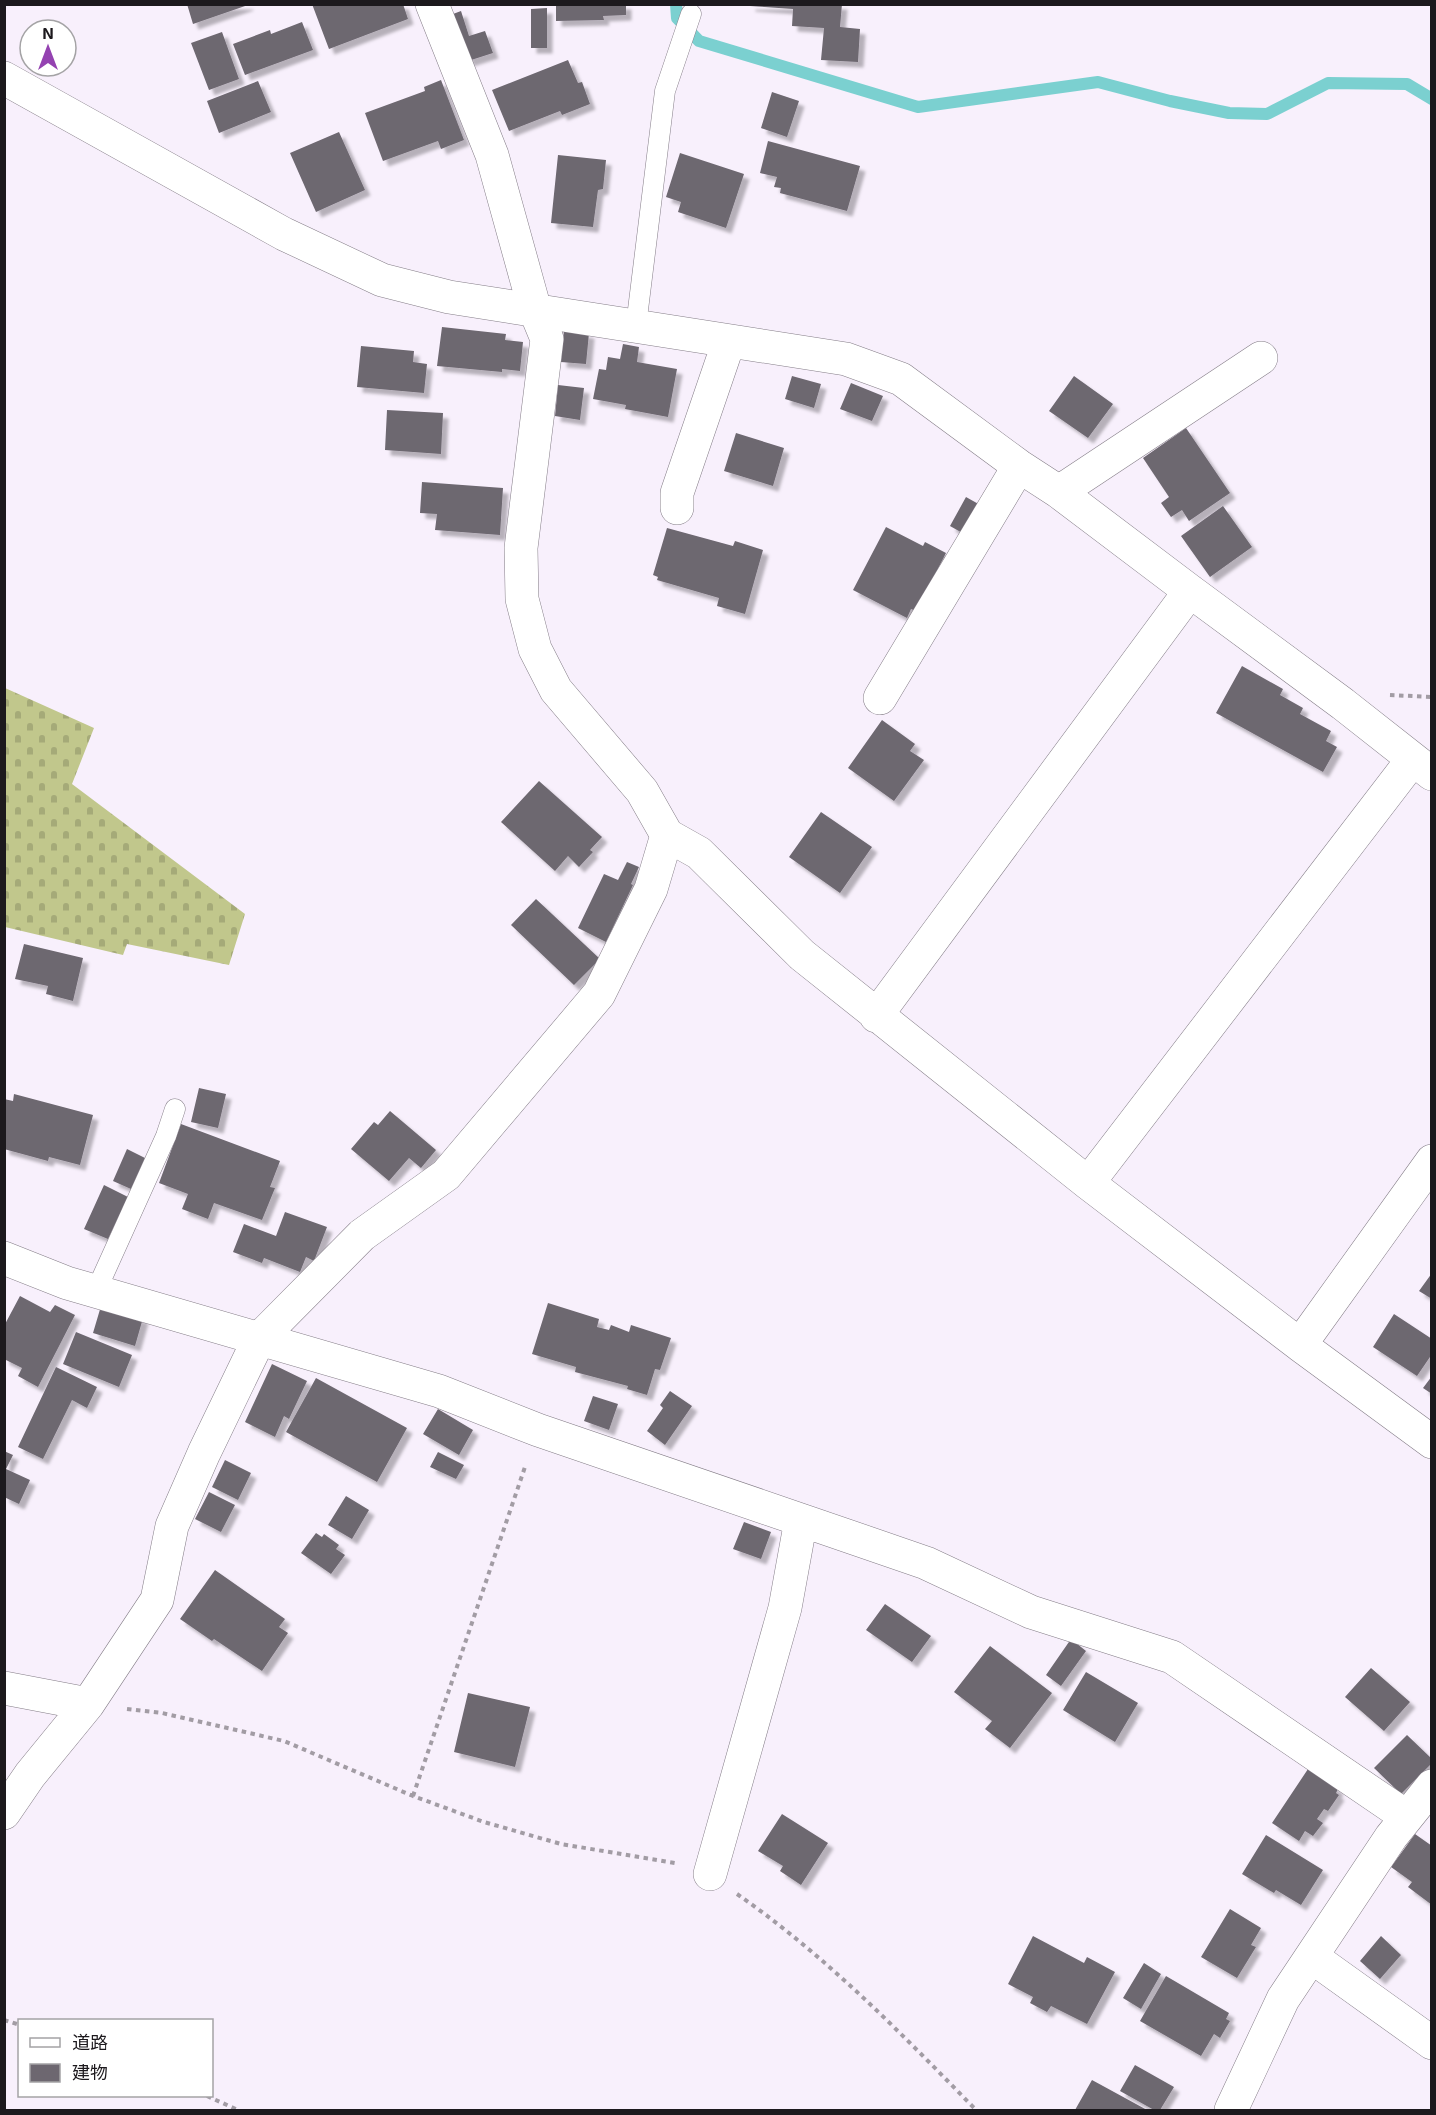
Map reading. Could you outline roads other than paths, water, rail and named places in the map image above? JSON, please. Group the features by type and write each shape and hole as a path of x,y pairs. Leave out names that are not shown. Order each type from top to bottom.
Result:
{"street":[{"path":"432,4 492,155 535,310 547,339 522,548 522,599 535,650 556,690 642,791 668,835 699,853 802,955 1088,1183 1300,1346 1431,1442"},
{"path":"4,78 284,234 382,280 449,297 846,359 901,379 1019,466 1059,492 1343,704 1422,767 1088,1183"},
{"path":"677,508 677,493 729,341"},
{"path":"1059,492 1261,358"},
{"path":"880,698 1019,466"},
{"path":"876,1016 1190,591"},
{"path":"4,1813 30,1775 88,1704 158,1600 172,1526 259,1338 362,1235 446,1175 598,994 651,889 668,835"},
{"path":"1300,1346 1431,1161"},
{"path":"4,1258 67,1283 439,1391 538,1430 926,1563 1031,1612 1173,1657 1407,1817"},
{"path":"710,1874 785,1608 801,1520"},
{"path":"4,1688 88,1704"},
{"path":"1232,2110 1283,1999 1391,1837 1431,1786"},
{"path":"1312,1957 1431,2043"}],"lane":[{"path":"636,326 665,91 691,14"},
{"path":"96,1291 166,1136 175,1109"}],"waterway":[{"path":"676,4 677,18 699,41 918,107 1098,82 1170,101 1229,113 1267,114 1328,83 1407,84 1432,99"}]}
